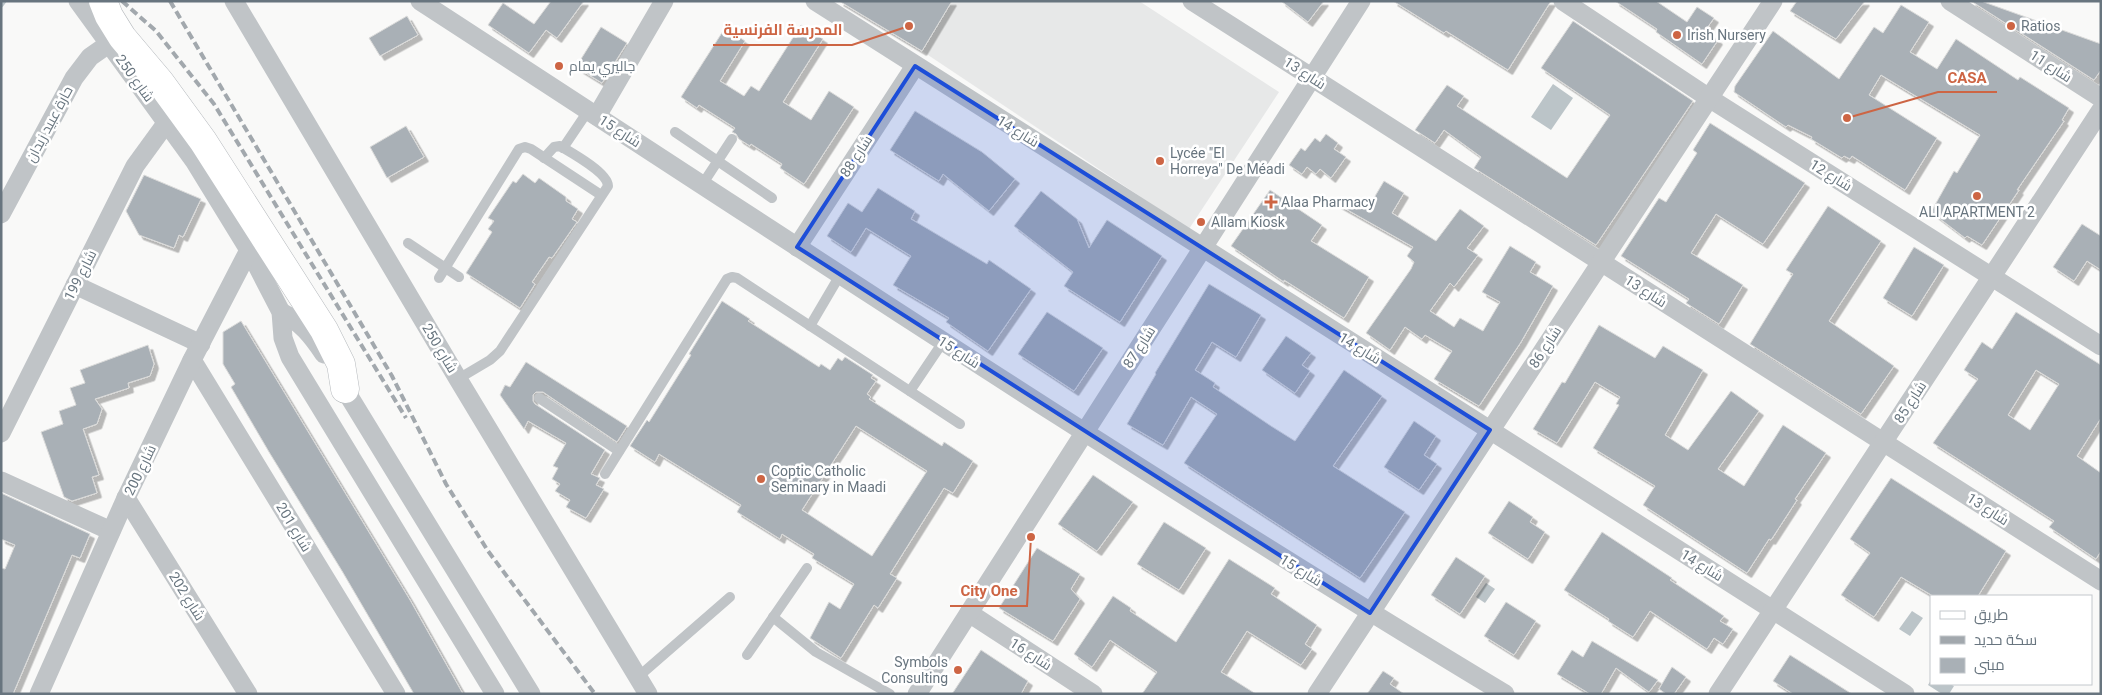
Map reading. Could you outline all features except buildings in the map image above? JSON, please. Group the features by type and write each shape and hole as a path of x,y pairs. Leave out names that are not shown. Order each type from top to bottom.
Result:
{"main road":[{"path":"103,1 116,40 160,82 187,118 324,330 341,364 344,389"}],"street":[{"name":"شارع 250","path":"78,1 116,40 167,122 196,162 249,250 281,312 283,338 290,357 496,694"},
{"name":"شارع 250","path":"234,1 458,379 648,694"},
{"name":"شارع 15","path":"420,1 1084,434 1505,694"},
{"path":"592,113 664,1"},
{"name":"شارع 14","path":"815,1 1906,694"},
{"name":"شارع 13","path":"1192,1 2101,581"},
{"name":"شارع 87","path":"918,694 1361,1"},
{"name":"شارع 12","path":"1563,1 1709,98 2101,346"},
{"name":"شارع 86","path":"1317,694 1773,1"},
{"name":"شارع 11","path":"1950,1 2101,98"},
{"name":"حارة عبيد زيدان","path":"1,214 74,78 90,57 116,40"},
{"name":"شارع 88","path":"798,247 915,66"},
{"name":"شارع 85","path":"1718,694 1884,442 1990,276 2101,110"},
{"name":"شارع 199","path":"1,433 135,166 167,122"},
{"name":"شارع 200","path":"39,694 126,498 249,250"},
{"path":"75,285 197,352"},
{"path":"281,312 300,323 308,331 531,694"},
{"name":"شارع 201","path":"197,352 396,694"},
{"path":"1,481 111,531"},
{"name":"شارع 202","path":"126,498 248,694"},
{"name":"شارع 16","path":"969,613 1094,694"}],"lane":[{"path":"563,148 592,113"},
{"path":"675,132 772,198"},
{"path":"702,185 732,139"},
{"path":"439,278 516,153 525,147 601,196"},
{"path":"458,379 490,360 500,351 608,186 606,177 563,148 554,147 544,158"},
{"path":"408,243 459,277"},
{"path":"810,326 840,275"},
{"path":"605,474 727,279 732,277 737,278 960,424"},
{"path":"910,391 943,342"},
{"path":"539,398 619,451"},
{"path":"747,655 807,568"},
{"path":"638,677 730,597"},
{"path":"773,617 816,652 890,694"}],"highlighted area":[{"path":"915,66 1490,430 1370,613 797,247"}],"shaded area":[{"name":"Lycée \"El Horreya\" De Méadi","path":"952,1 1139,1 1279,92 1189,229 922,51"},
{"path":"1553,84 1573,98 1551,130 1531,117"},
{"path":"1486,583 1495,589 1485,603 1476,597"},
{"path":"1912,611 1923,618 1910,636 1899,629"},
{"path":"1930,682 1930,685 1954,686 1949,694 1942,694 1928,685"}],"waterway":[{"path":"1,5 4,1"}],"railway":[{"path":"122,1 156,31 214,104 406,418"},
{"path":"170,1 392,376 446,484 488,551 595,694"}],"place":[{"name":"المدرسة الفرنسية","path":"909,26"},
{"name":"Ratios","path":"2011,26"},
{"name":"Irish Nursery","path":"1677,35"},
{"name":"جاليري يمام","path":"559,66"},
{"name":"CASA","path":"1847,118"},
{"name":"Lycée \"El Horreya\" De Méadi","path":"1160,161"},
{"name":"ALI APARTMENT 2","path":"1977,196"},
{"name":"Alaa Pharmacy","path":"1271,202"},
{"name":"Allam Kiosk","path":"1201,222"},
{"name":"Coptic Catholic Seminary in Maadi","path":"761,479"},
{"name":"City One","path":"1031,537"},
{"name":"Symbols Consulting","path":"958,670"}]}
